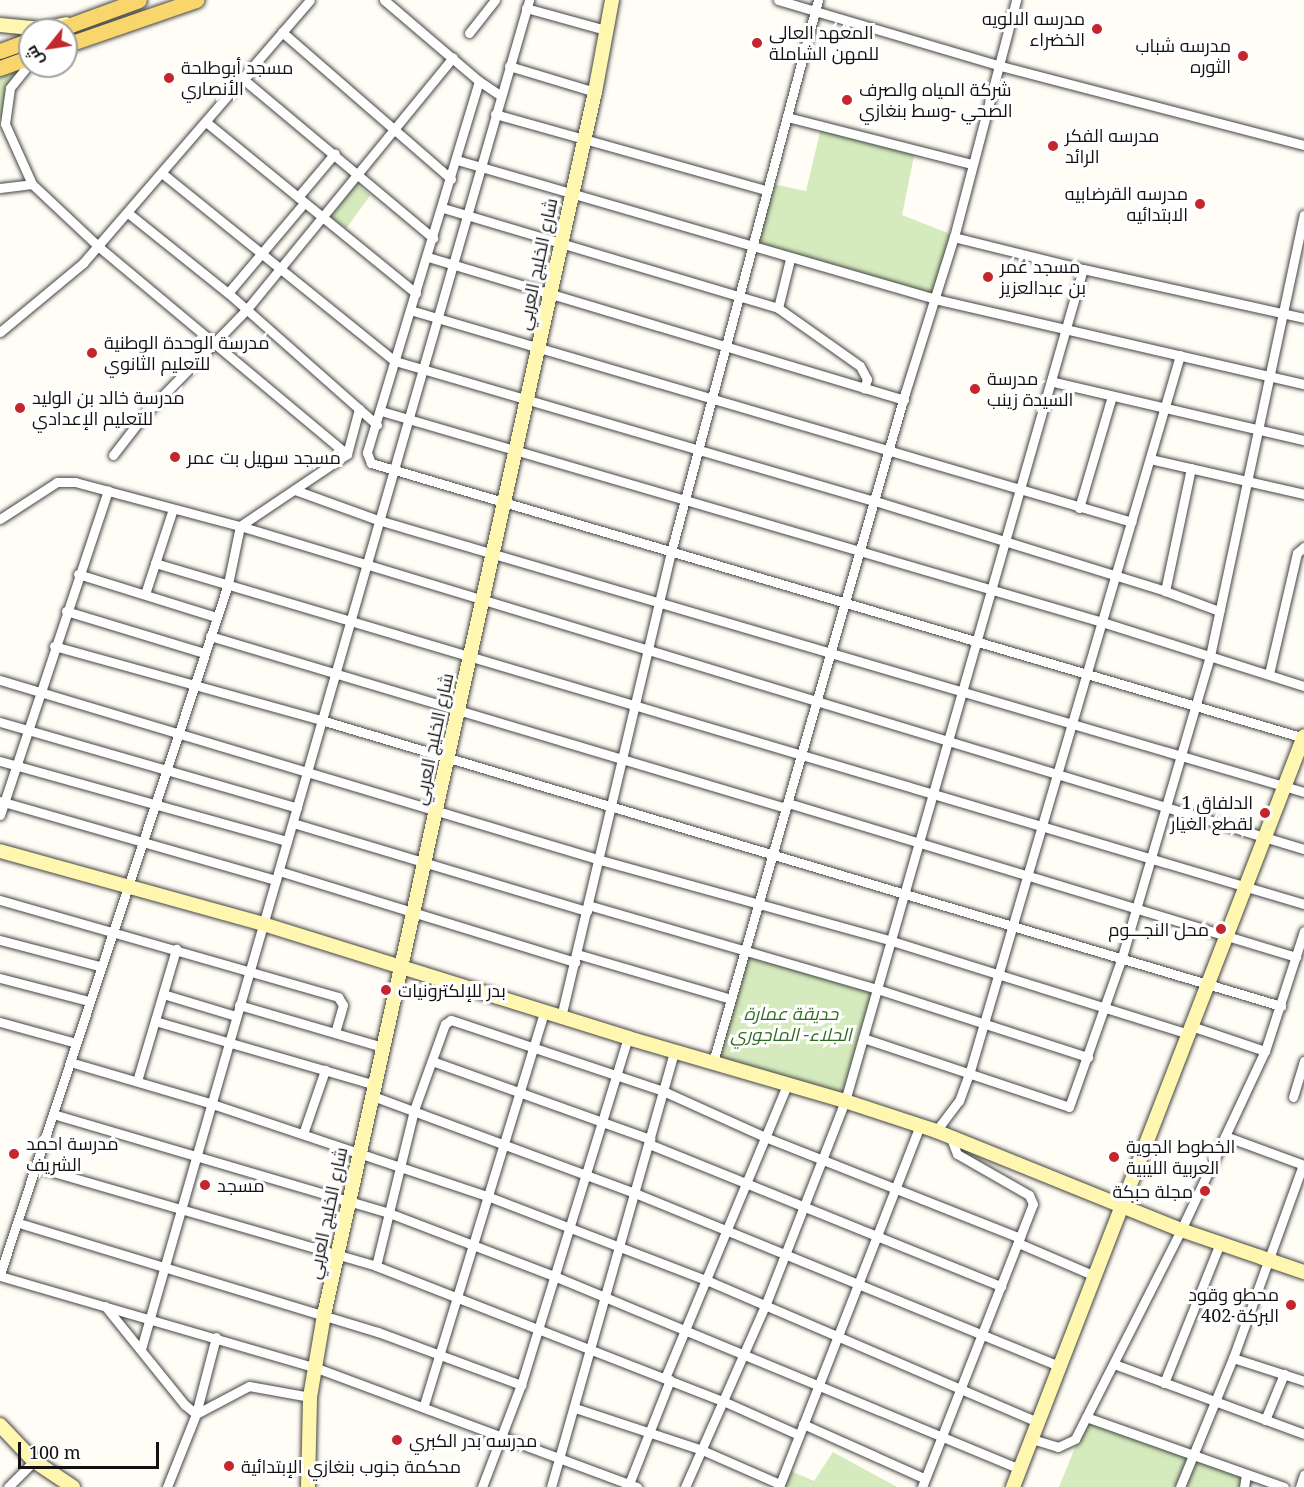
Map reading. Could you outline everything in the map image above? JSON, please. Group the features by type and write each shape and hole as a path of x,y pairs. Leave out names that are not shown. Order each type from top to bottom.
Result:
{"main road":[{"path":"78,22 139,0"},
{"path":"78,41 196,0"},
{"path":"0,51 18,44"},
{"path":"0,68 18,61"}],"street":[{"path":"0,333 99,247 310,0"},
{"path":"384,0 479,81 500,95"},
{"path":"469,33 495,0"},
{"name":"شارع الخليج العربي","path":"308,1487 310,1397 336,1254 595,92 612,0"},
{"path":"778,0 816,5 997,64 1304,145"},
{"path":"712,1062 904,400 954,237 1015,0"},
{"path":"141,1349 209,1103 278,875 527,4 606,30"},
{"path":"561,1017 608,807 658,602 739,298 765,190 787,117 816,5"},
{"path":"0,25 42,29 84,20"},
{"path":"282,32 392,131 451,179"},
{"path":"113,455 144,415 247,309 453,57"},
{"path":"509,66 595,92"},
{"path":"18,78 10,88 3,121 32,184 99,247 347,454"},
{"path":"243,78 335,153 433,238"},
{"path":"479,81 367,459 393,470 1304,737 1282,787 1124,1207 1013,1487"},
{"path":"495,114 765,190"},
{"path":"787,117 972,164"},
{"path":"206,122 416,293"},
{"path":"228,293 261,255 335,153"},
{"path":"457,160 790,259 935,299 1304,384"},
{"path":"163,174 279,270 395,361 1117,574 1219,610"},
{"path":"0,188 32,184"},
{"path":"443,208 559,246 778,308 860,366 867,379 864,389"},
{"path":"128,213 247,309 377,425"},
{"path":"863,1038 970,1071 1069,1107 1122,957 1197,706 1210,656 1304,215"},
{"path":"954,237 1083,269 1304,318"},
{"path":"428,257 725,349 904,400"},
{"path":"778,308 790,259"},
{"path":"685,1487 765,1306 824,1160 845,1101 948,742 964,694 977,640 1054,382 1083,269"},
{"path":"410,310 890,449 1021,491 1132,522"},
{"path":"936,1131 959,1101 970,1071 1059,776 1071,726 1180,355"},
{"path":"1054,382 1304,440"},
{"path":"1079,508 1112,396"},
{"path":"359,410 347,454 240,526 228,584 110,931 19,1223 0,1275 150,1317 314,1367 424,1405 626,1485 649,1433 686,1329 787,1084"},
{"path":"381,411 515,448 686,501 1102,622 1304,686"},
{"path":"1150,459 1304,494"},
{"path":"1165,591 1191,468"},
{"path":"0,519 57,482 75,482 240,526 365,567 1304,849"},
{"path":"295,490 378,520 1071,726 1304,792"},
{"path":"0,815 2,802 17,766 78,573 108,491"},
{"path":"145,594 173,509"},
{"path":"1269,674 1297,553 1304,547"},
{"path":"155,563 1304,904"},
{"path":"78,573 216,617"},
{"path":"66,611 204,653"},
{"path":"210,636 335,670 787,806 920,842 1226,933 1296,957"},
{"path":"54,646 321,720 608,807 906,892 1281,1006"},
{"path":"0,680 308,771 435,812 892,941 1106,1007 1265,1052"},
{"path":"0,722 297,808"},
{"path":"0,761 287,842"},
{"path":"2,802 413,909 576,958 730,999"},
{"path":"293,823 587,908 745,950 877,989 1088,1057"},
{"path":"0,851 127,884 263,924 401,969 920,1125 1181,1230 1304,1272"},
{"path":"0,900 250,970 342,999 335,1033"},
{"path":"1032,1439 1065,1446 1075,1439 1181,1230 1265,1052 1304,931"},
{"path":"0,940 99,966"},
{"path":"137,1081 176,949"},
{"path":"0,978 88,1001"},
{"path":"163,994 236,1016"},
{"path":"239,1005 383,1047"},
{"path":"424,1405 544,1012"},
{"path":"376,1266 414,1110 445,1024 451,1020 663,1091 765,1137 1019,1241 1095,1276"},
{"path":"155,1021 325,1070 414,1110 635,1193 980,1337 1061,1367"},
{"path":"0,1022 76,1043"},
{"path":"482,1487 521,1385 614,1076 628,1038"},
{"path":"551,1487 674,1052"},
{"path":"432,1061 601,1121 747,1184 1001,1286"},
{"path":"1293,1097 1304,1061"},
{"path":"70,1062 209,1103 487,1196 706,1280 1038,1422"},
{"path":"303,1134 325,1070"},
{"path":"53,1114 196,1155 293,1188 349,1200 389,1213 686,1329 1020,1469"},
{"path":"575,1408 702,1450 780,1485 855,1285 920,1125"},
{"path":"803,1424 923,1482 1019,1241 1033,1198 957,1154 950,1136"},
{"path":"1180,1487 1233,1358 1266,1260 1304,1165 1225,1136"},
{"path":"36,1167 182,1207 376,1266 668,1379 799,1435"},
{"path":"19,1223 164,1264 440,1352 521,1385"},
{"path":"1164,1383 1220,1243"},
{"path":"105,1306 185,1405 196,1414"},
{"path":"168,1487 196,1414 216,1337"},
{"path":"1233,1358 1304,1381"},
{"path":"1114,1364 1304,1434"},
{"path":"1265,1420 1284,1374"},
{"path":"196,1414 249,1386 310,1397"},
{"path":"1086,1417 1284,1487"},
{"path":"0,1425 34,1461 66,1485"},
{"path":"8,1487 34,1461"},
{"path":"1244,1487 1246,1474"},
{"path":"1300,1487 1304,1475"}],"green space":[{"path":"18,61 18,74 5,123 0,118 0,67"},
{"path":"821,128 915,151 902,215 953,235 935,299 752,246 768,183 806,191"},
{"path":"355,184 370,195 346,228 331,217"},
{"name":"حديقة عمارة الجلاء- الماجوري","path":"745,950 878,988 846,1100 713,1062"},
{"path":"1087,1418 1192,1454 1180,1487 1059,1487"},
{"path":"833,1452 897,1487 778,1487 786,1469 814,1481"},
{"path":"1193,1454 1245,1474 1243,1487 1181,1487"}],"place":[{"name":"مدرسه الالويه الخضراء","path":"1097,29"},
{"name":"المعهد العالي للمهن الشاملة","path":"757,43"},
{"name":"مدرسه شباب الثوره","path":"1243,56"},
{"name":"مسجد أبوطلحة الأنصاري","path":"169,78"},
{"name":"شركة المياه والصرف الصحي -وسط بنغازي","path":"847,100"},
{"name":"مدرسه الفكر الرائد","path":"1053,146"},
{"name":"مدرسه القرضابيه الابتدائيه","path":"1200,204"},
{"name":"مسجد عُمر بن عبدالعزيز","path":"988,277"},
{"name":"مدرسة الوحدة الوطنية للتعليم الثانوي","path":"92,353"},
{"name":"مدرسة السيدة زينب","path":"975,389"},
{"name":"مدرسة خالد بن الوليد للتعليم الإعدادي","path":"20,408"},
{"name":"مسجد سهيل بت عمر","path":"175,457"},
{"name":"الدلفاق 1 لقطع الغيار","path":"1265,813"},
{"name":"محل النجـــوم","path":"1221,929"},
{"name":"بدر للإلكترونيات","path":"386,990"},
{"name":"مدرسة احمد الشريف","path":"14,1154"},
{"name":"الخطوط الجوية العربية الليبية","path":"1114,1157"},
{"name":"مسجد","path":"205,1185"},
{"name":"مجلة حبكة","path":"1205,1191"},
{"name":"محطو وقود 402-البركة","path":"1291,1305"},
{"name":"مدرسه بدر الكبري","path":"397,1440"},
{"name":"محكمة جنوب بنغازي الإبتدائية","path":"229,1466"}]}
